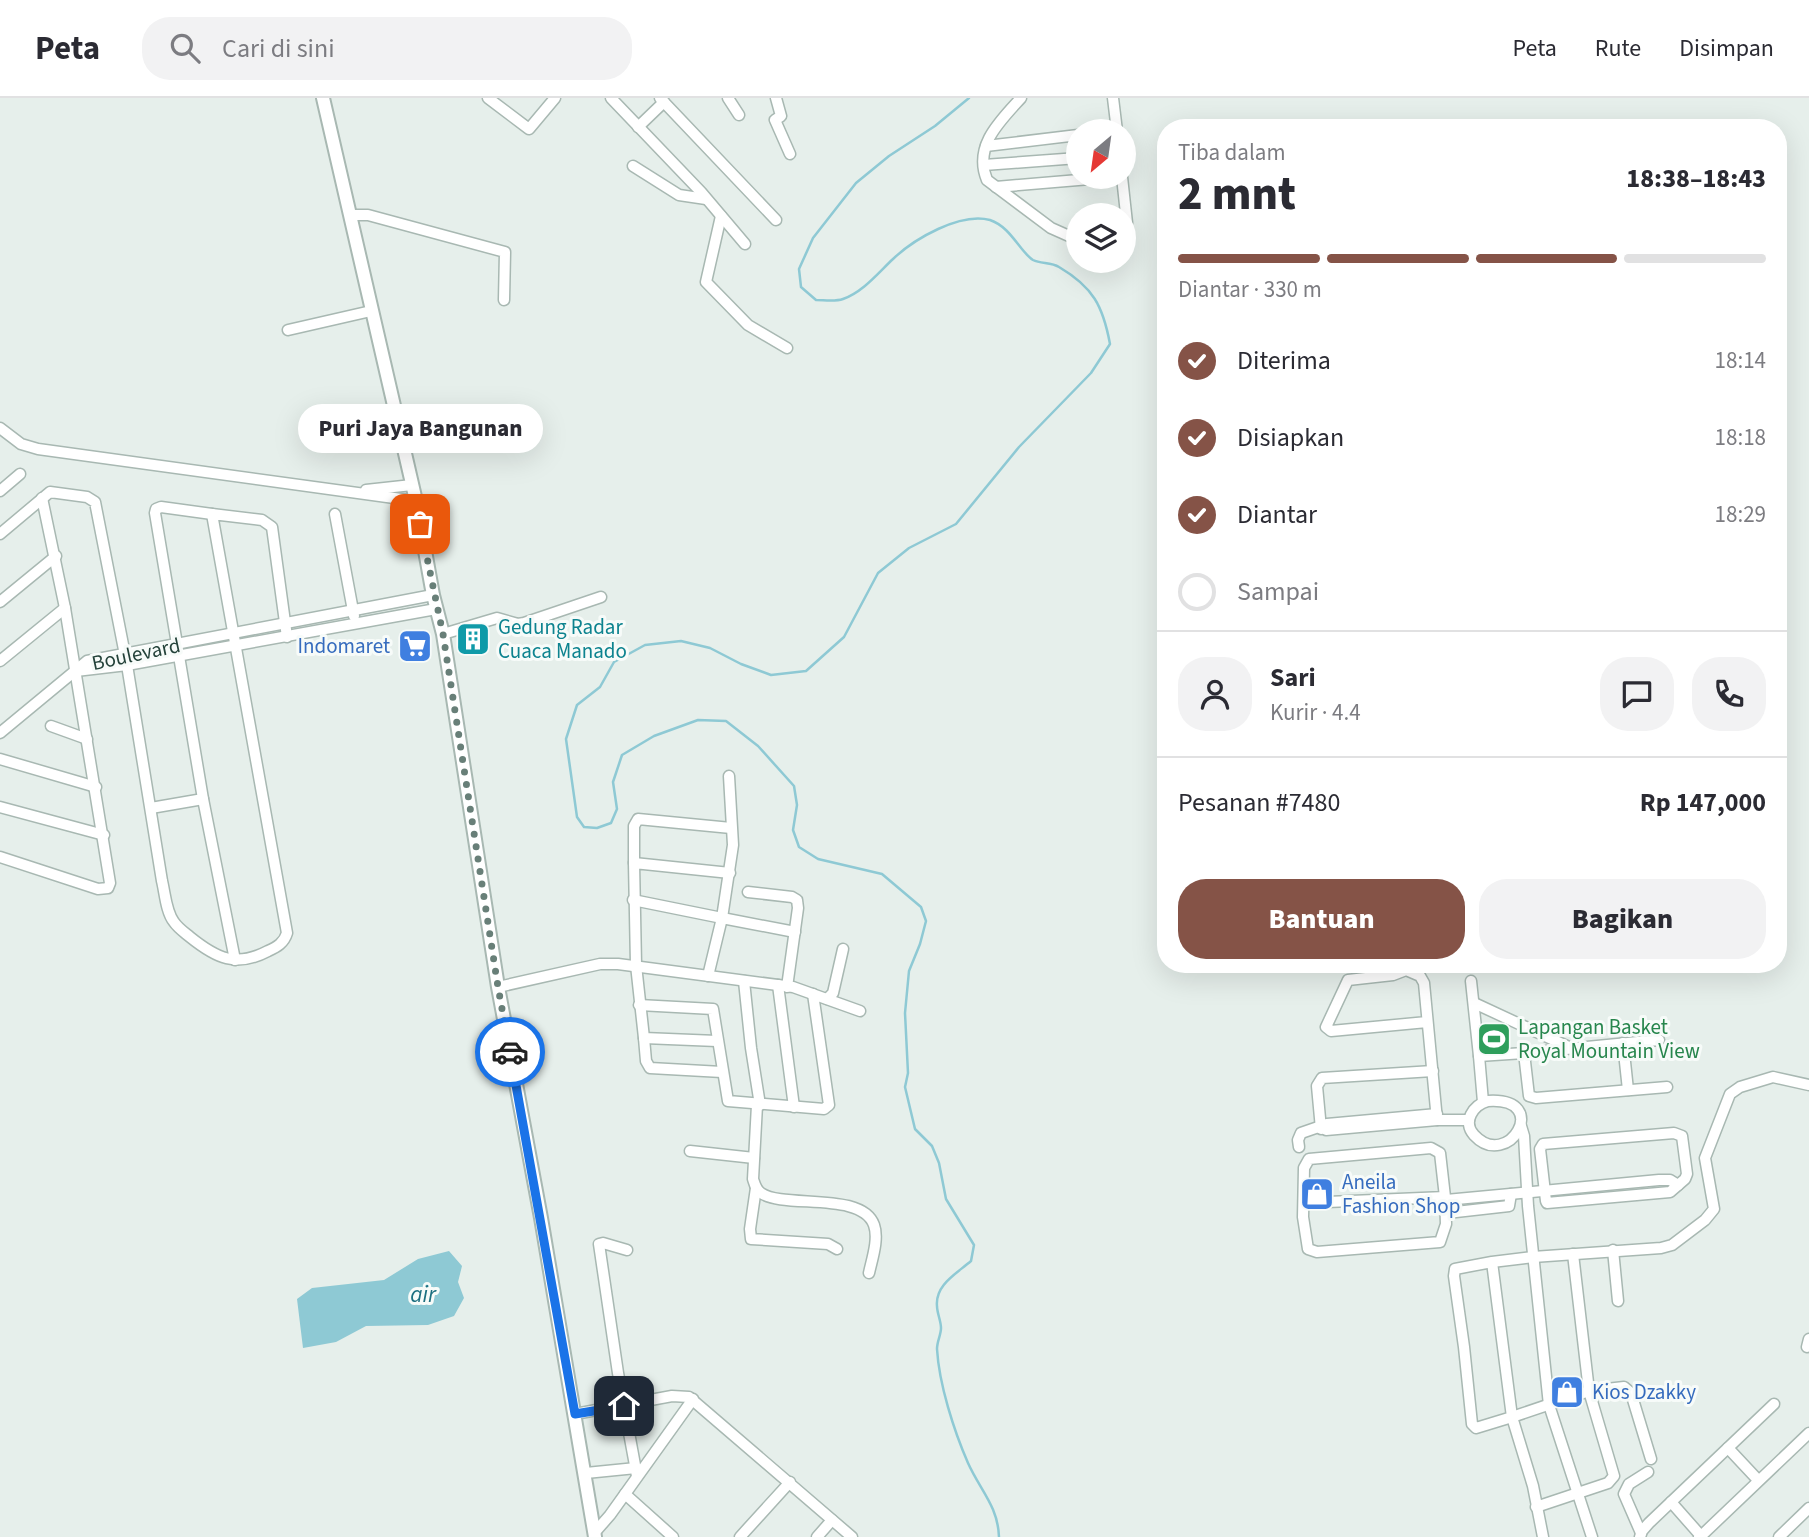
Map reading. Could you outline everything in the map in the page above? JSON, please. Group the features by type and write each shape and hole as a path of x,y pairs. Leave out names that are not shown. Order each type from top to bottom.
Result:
{"street":[{"path":"323,98 416,501 443,634 498,987 595,1534"},
{"path":"495,100 529,129 555,98"},
{"path":"611,98 706,198 745,244"},
{"path":"728,98 739,115"},
{"path":"776,98 781,116 775,120 790,154"},
{"path":"1021,98 987,138 983,171 987,180 996,187 1051,228 1066,235"},
{"path":"1113,98 1113,119"},
{"path":"638,127 662,100 776,220"},
{"path":"985,146 1066,136"},
{"path":"984,165 1066,159"},
{"path":"633,166 679,195 706,198"},
{"path":"996,187 1066,181"},
{"path":"349,215 368,215 505,252 504,300"},
{"path":"721,216 706,282 748,325 787,348"},
{"path":"289,330 370,311"},
{"path":"0,428 13,439 38,449 416,501"},
{"path":"0,491 20,474"},
{"path":"351,492 412,485"},
{"path":"0,534 42,498 55,491 87,497 95,502 126,660 162,881 172,920 204,949 220,957 235,960 253,958 269,951 283,943 287,933 212,514"},
{"path":"0,857 104,890 110,883 56,556 42,498"},
{"path":"235,960 203,799 155,511 161,507 262,520 272,527 287,636"},
{"path":"335,514 355,623"},
{"path":"0,602 56,556"},
{"name":"Boulevard","path":"76,671 177,650 232,634 433,595"},
{"path":"443,634 497,618 524,623 601,597"},
{"path":"0,661 65,608"},
{"name":"Boulevard","path":"177,650 235,646 436,609"},
{"path":"0,733 76,671"},
{"path":"51,726 87,739"},
{"path":"0,759 96,786"},
{"path":"708,976 722,918 733,845 729,776"},
{"path":"151,808 203,799"},
{"path":"0,807 104,835"},
{"path":"722,1072 652,1068 646,1061 636,965 634,826 638,819 732,828"},
{"path":"634,863 730,873"},
{"path":"748,892 792,897 797,900 795,932 783,986 794,1107"},
{"path":"633,900 795,932"},
{"path":"827,999 833,993 843,949"},
{"path":"498,987 600,964 636,965 783,986 860,1011"},
{"path":"1398,973 1348,979 1326,1028 1331,1031 1427,1022"},
{"path":"1414,973 1423,979 1437,1117"},
{"path":"744,981 758,1105 753,1179 756,1188 751,1239 828,1244 837,1249"},
{"path":"1471,981 1483,1102"},
{"path":"639,1005 712,1009 728,1101 824,1109 829,1105 813,994"},
{"path":"1474,1003 1572,1048"},
{"path":"644,1038 717,1041"},
{"path":"1479,1056 1660,1040"},
{"path":"1623,1042 1628,1090"},
{"path":"1524,1053 1531,1097 1667,1087"},
{"path":"1320,1128 1317,1086 1322,1078 1433,1072"},
{"path":"1651,1459 1628,1390 1618,1386 1589,1391 1479,1428 1472,1424 1454,1273 1457,1268 1492,1262 1613,1250 1651,1250 1672,1245 1711,1214 1715,1203 1705,1158 1716,1135 1726,1100 1735,1089 1773,1076 1809,1085"},
{"path":"1521,1126 1514,1138 1492,1144 1475,1136 1469,1120 1474,1109 1483,1102 1500,1101 1514,1107 1520,1116 1549,1405 1592,1537"},
{"path":"1299,1147 1301,1133 1320,1128 1340,1129 1437,1117 1469,1120"},
{"path":"1304,1203 1446,1199 1545,1191 1658,1180 1674,1181 1678,1185 1687,1174 1682,1136 1674,1133 1543,1144 1540,1149 1545,1191"},
{"path":"1431,1148 1440,1153 1447,1213 1445,1234 1443,1240 1437,1243 1314,1252 1307,1246 1304,1203 1304,1168 1309,1159 1431,1148"},
{"path":"690,1151 754,1158"},
{"path":"756,1188 770,1197 849,1206 867,1216 875,1227 875,1244 869,1273"},
{"path":"1447,1213 1509,1206 1511,1194"},
{"path":"627,1250 598,1244 636,1472"},
{"path":"1613,1250 1618,1301"},
{"path":"1536,1507 1608,1483 1614,1476 1589,1391 1573,1254"},
{"path":"1492,1262 1512,1418 1533,1486 1542,1537"},
{"path":"575,1414 685,1395 693,1399 852,1537"},
{"path":"595,1534 625,1494 636,1472 693,1399"},
{"path":"1648,1472 1629,1484 1624,1494 1641,1535 1671,1502 1774,1404"},
{"path":"1671,1502 1701,1537 1809,1433"},
{"path":"1728,1448 1758,1480"},
{"path":"586,1473 636,1472"},
{"path":"740,1537 790,1482"},
{"path":"625,1494 673,1537"},
{"path":"1779,1537 1809,1508"},
{"path":"817,1537 832,1520"}],"green space":[{"name":"Lapangan Basket Royal Mountain View","path":"1485,1028 1502,1029 1502,1049 1487,1049"}],"water":[{"name":"air","path":"449,1251 462,1266 458,1282 464,1298 454,1316 428,1325 366,1326 336,1342 303,1348 297,1299 312,1288 384,1280 418,1259"}],"waterway":[{"path":"969,98 856,183 813,238 799,269 801,287 816,300 843,299 864,287 902,251 938,229 965,220 990,220 1004,228 1033,260 1059,267 1088,290 1100,308 1110,344 1091,373 1019,447 956,524 909,548 878,573 844,637 806,671 771,675 710,648 681,641 645,645 614,662 600,687 577,705 566,739 577,817 584,827 597,828 611,823 617,809 613,782 622,755 654,736 698,720 726,721 758,746 794,786 797,805 793,830 799,847 818,859 882,874 921,907 926,921 909,971 905,1013 908,1073 905,1087 915,1129 932,1146 939,1163 946,1199 974,1245 971,1261 948,1280 939,1292 937,1309 941,1328 937,1346 938,1363 958,1437 968,1463 992,1507 999,1537"}],"way so far":[{"path":"420,524 443,634 510,1052"}],"place":[{"name":"Puri Jaya Bangunan","path":"420,524"},
{"name":"Gedung Radar Cuaca Manado","path":"473,639"},
{"name":"Indomaret","path":"415,646"},
{"name":"Lapangan Basket Royal Mountain View","path":"1494,1039"},
{"name":"Aneila Fashion Shop","path":"1317,1194"},
{"name":"Kios Dzakky","path":"1567,1392"}],"route":[{"path":"510,1052 575,1414 624,1406"}]}
